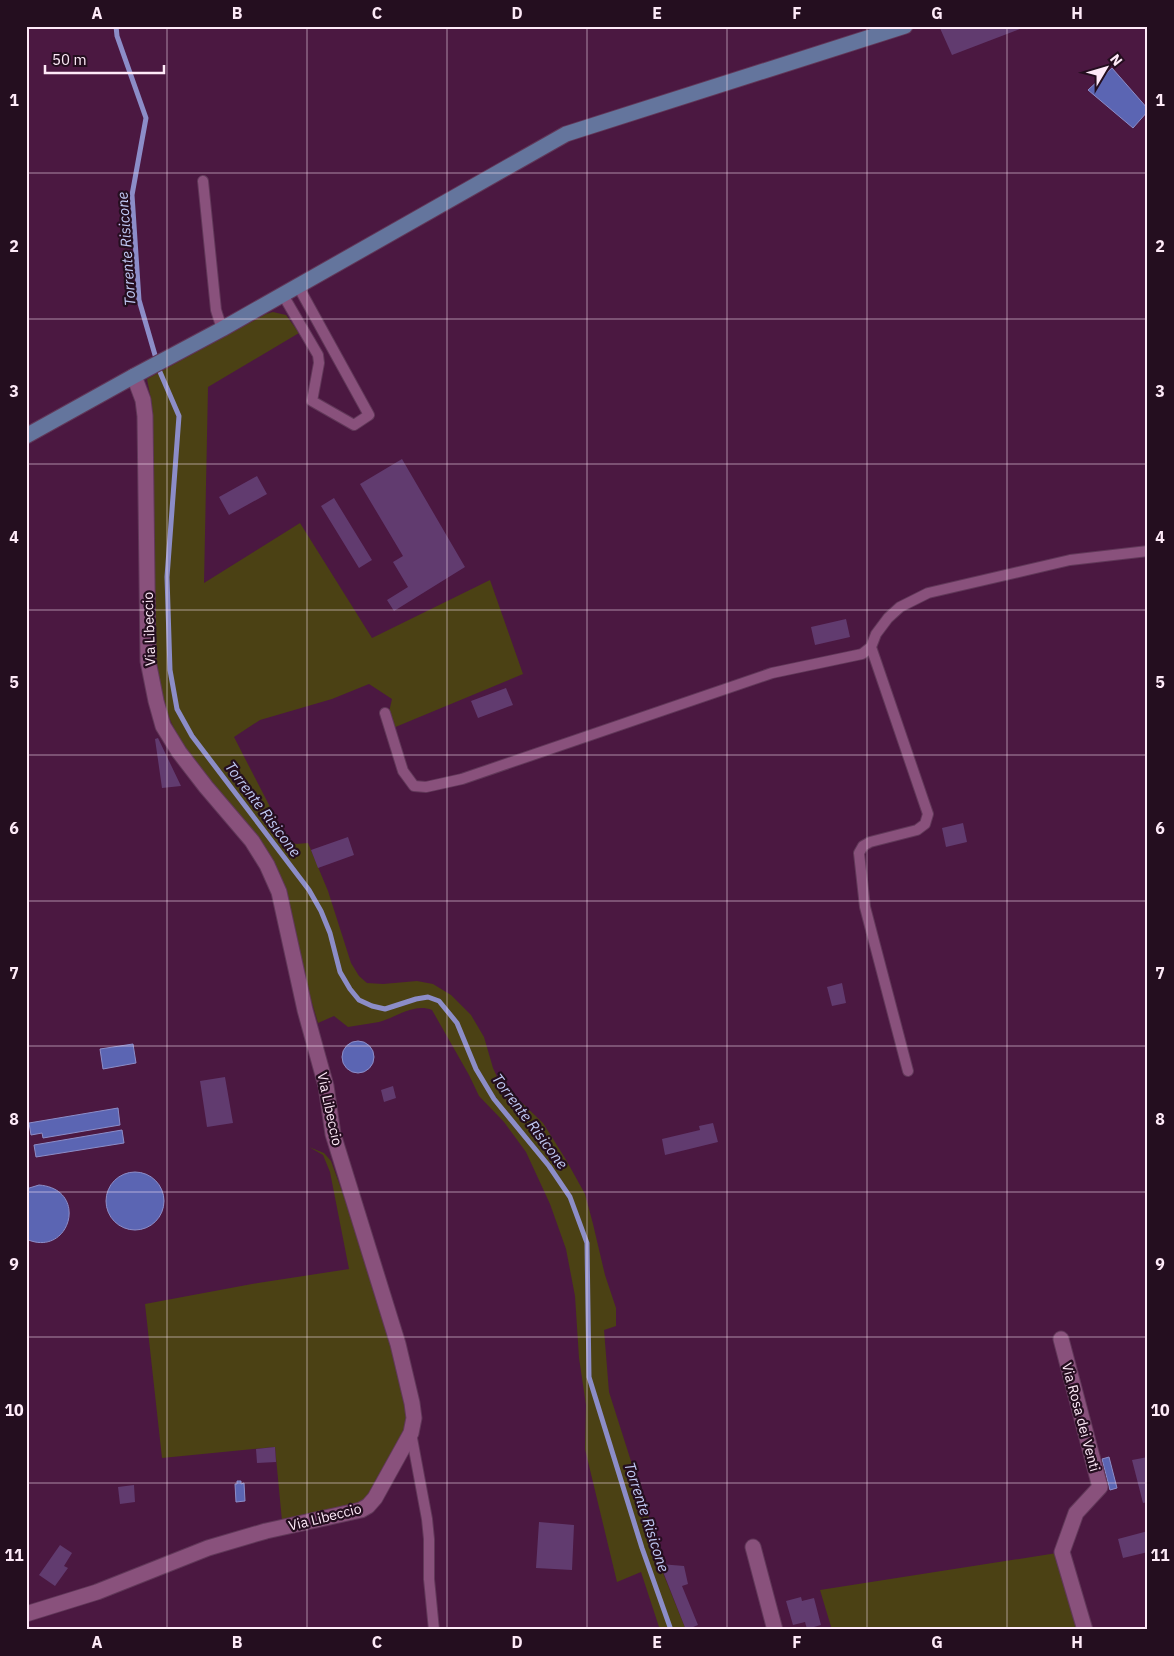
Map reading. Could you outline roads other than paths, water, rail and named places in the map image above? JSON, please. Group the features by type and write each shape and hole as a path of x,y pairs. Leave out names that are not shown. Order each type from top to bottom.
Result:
{"street":[{"path":"26,436 222,329 566,134 905,26"},
{"name":"Via Libeccio","path":"26,1614 97,1592 208,1548 266,1531 361,1510 368,1506 375,1498 411,1433 414,1418 398,1344 333,1134 326,1086 305,1010 279,892 267,865 252,841 179,752 164,726 156,700 148,661 143,400 134,376"},
{"name":"Via Rosa dei Venti","path":"1061,1339 1100,1487 1076,1513 1062,1552 1085,1630"},
{"path":"753,1547 775,1630"}],"lane":[{"path":"203,181 216,310 222,329"},
{"path":"283,294 318,354 319,363 312,400 354,425 369,415 298,286"},
{"path":"385,713 403,771 414,786 426,787 462,779 772,673 862,654 871,647 876,634 888,618 900,607 928,593 1070,560 1148,551"},
{"path":"871,647 928,814 925,824 917,830 870,842 863,846 859,853 865,907 908,1071"},
{"path":"411,1433 428,1519 429,1579 434,1630"}],"water":[{"path":"1112,68 1148,109 1133,128 1088,90"},
{"path":"358,1041 364,1042 369,1046 373,1051 373,1063 369,1068 364,1072 358,1073 352,1072 347,1068 343,1063 342,1057 343,1051 347,1046 352,1042"},
{"path":"133,1044 136,1063 103,1069 100,1049"},
{"path":"118,1108 120,1125 43,1138 42,1133 31,1135 29,1123"},
{"path":"122,1130 124,1143 36,1157 34,1145"},
{"path":"135,1172 146,1174 159,1185 164,1201 162,1212 151,1225 135,1230 124,1228 111,1217 106,1201 108,1190 119,1177"},
{"path":"39,1185 55,1189 65,1198 69,1209 68,1221 63,1232 54,1240 41,1243 26,1239 26,1189"},
{"path":"1109,1457 1117,1488 1110,1490 1102,1459"},
{"path":"237,1481 241,1481 241,1484 244,1483 245,1501 236,1502 235,1484 237,1484"}],"waterway":[{"name":"Torrente Risicone","path":"116,26 117,36 146,118 132,195 139,300 155,355"},
{"name":"Torrente Risicone","path":"160,372 179,416 167,577 170,670 177,709 192,736 309,890 321,911 330,933 340,972 350,989 359,1000 385,1009 428,997 439,1001 457,1023 476,1069 494,1099 549,1166 570,1197 587,1243 589,1377 642,1548 671,1630"}]}
